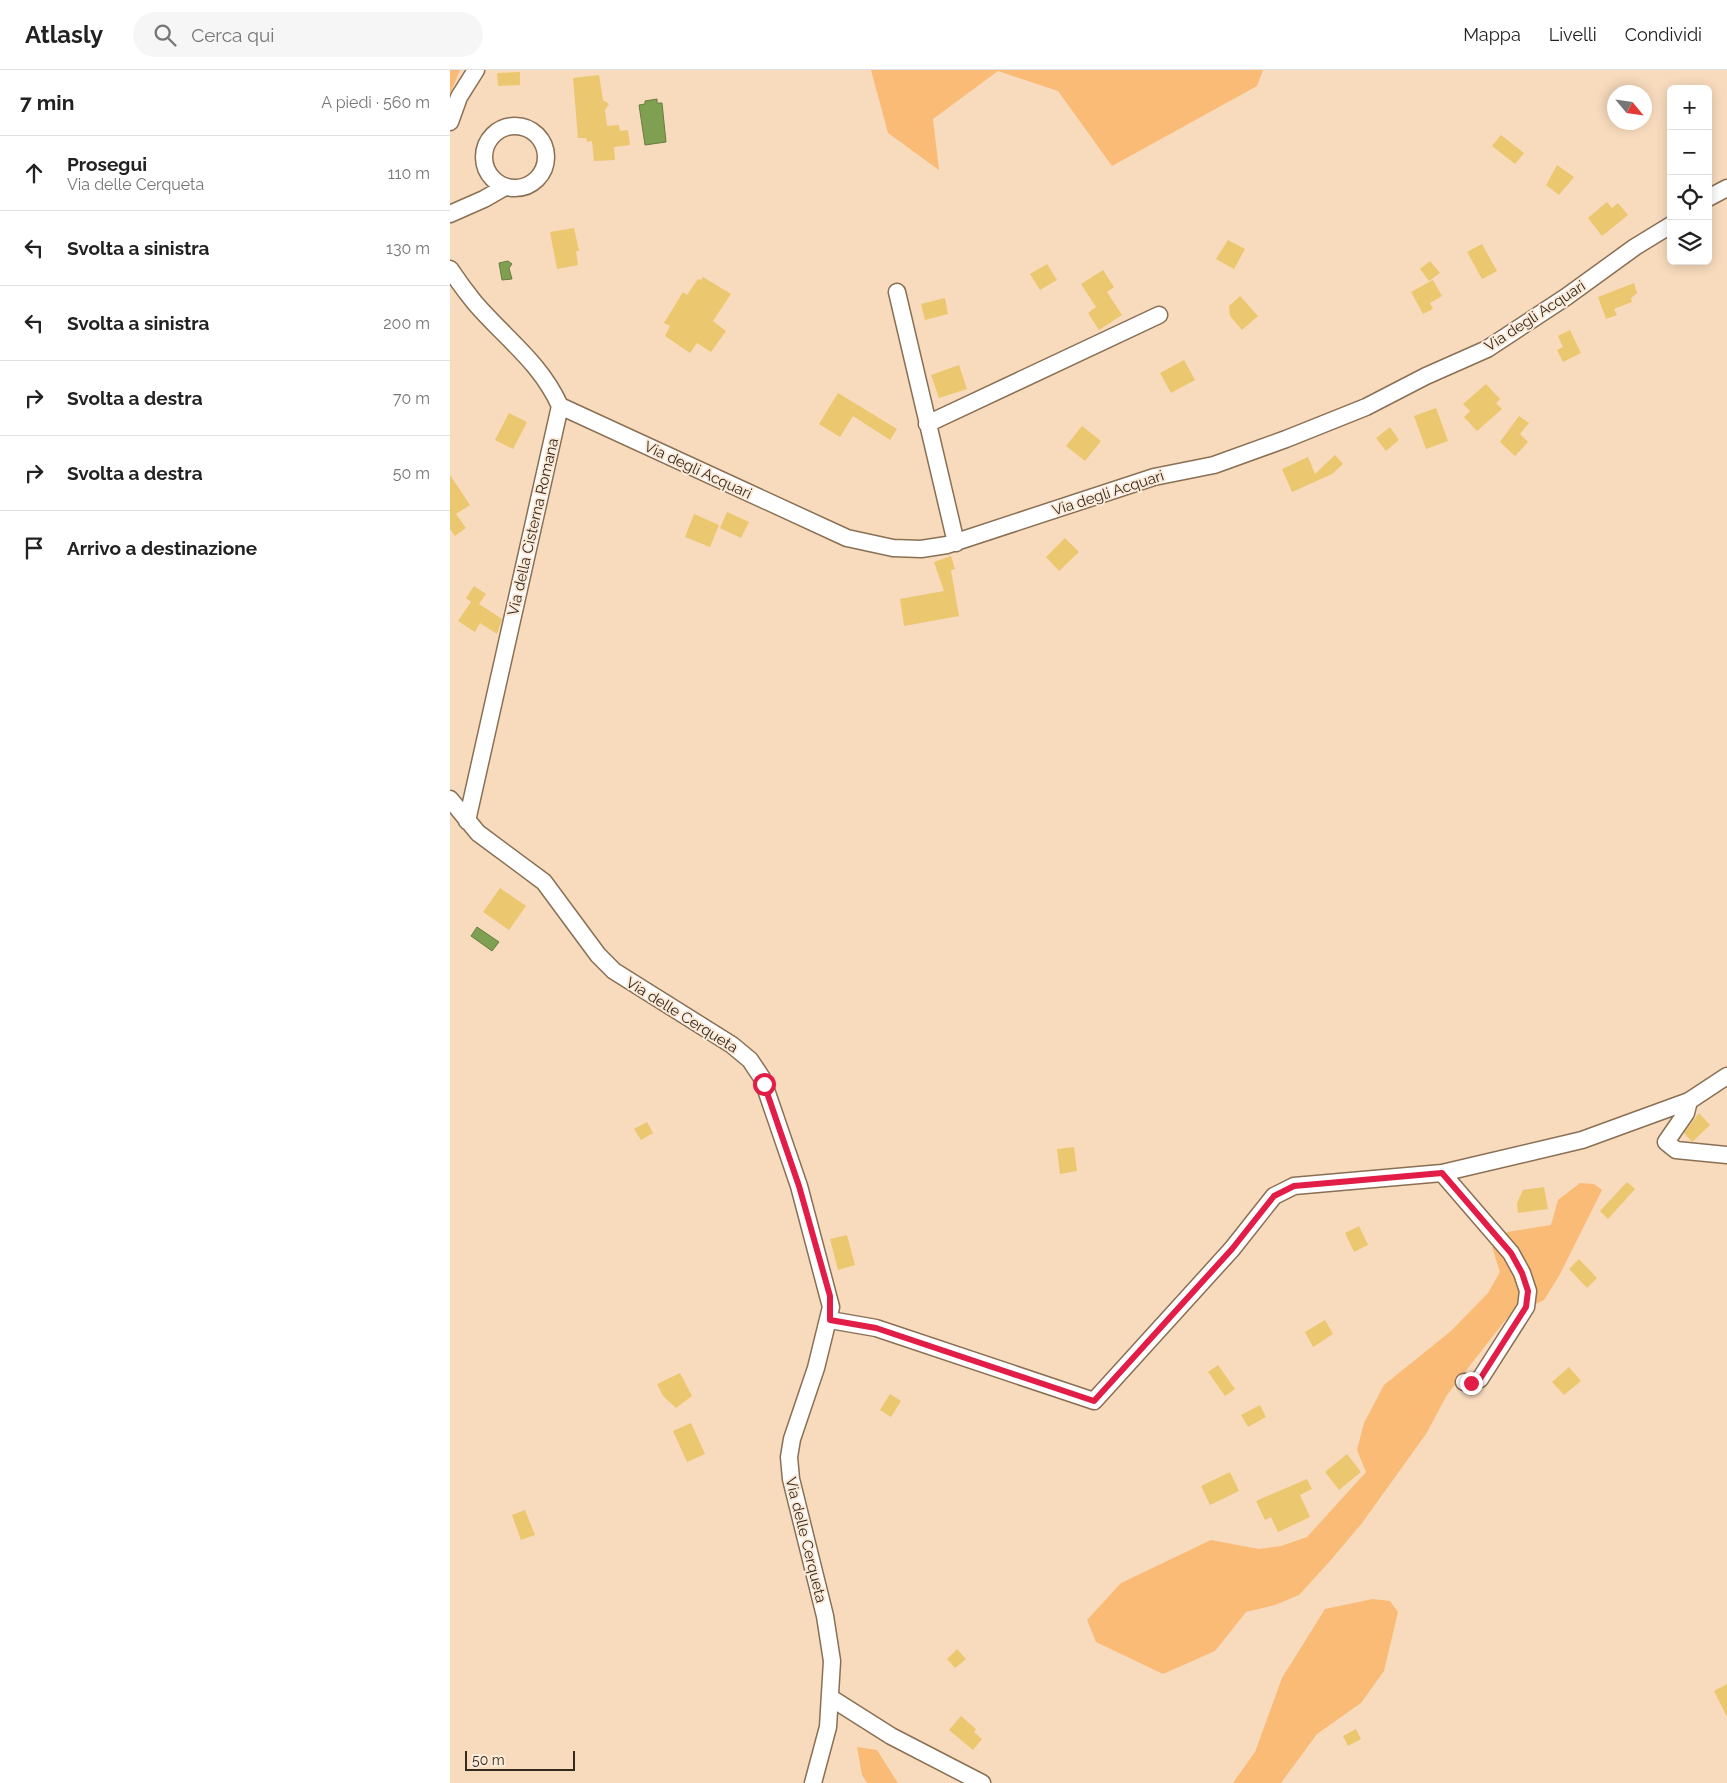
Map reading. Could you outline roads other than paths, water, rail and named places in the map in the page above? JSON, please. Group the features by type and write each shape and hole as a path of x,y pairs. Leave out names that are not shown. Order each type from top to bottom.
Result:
{"street":[{"path":"450,122 459,97 476,70"},
{"path":"450,214 484,199 505,187"},
{"path":"1712,196 1727,188"},
{"name":"Via degli Acquari","path":"560,406 847,538 870,544 903,548 931,548 956,543 1154,477 1223,462 1286,439 1371,404 1426,376 1495,345 1635,247 1667,227"},
{"path":"450,269 475,303 536,365 560,406"},
{"path":"897,292 956,543"},
{"path":"927,424 1159,315"},
{"name":"Via della Cisterna Romana","path":"467,821 560,406"},
{"name":"Via delle Cerqueta","path":"450,800 483,837 544,882 598,955 614,971 724,1039 754,1064 762,1078 802,1198 830,1296 830,1320 810,1388 792,1439 789,1462 791,1479 829,1639 832,1669 831,1698 826,1738 813,1783"},
{"path":"830,1320 876,1328 1094,1401 1232,1249 1274,1196 1294,1186 1442,1173 1582,1140 1689,1102 1727,1076"},
{"path":"1689,1102 1686,1113 1666,1142 1676,1150 1727,1154"},
{"path":"1442,1173 1511,1253 1522,1273 1528,1291 1526,1307 1480,1379 1471,1383 1464,1382"},
{"path":"831,1698 890,1736 982,1783"}]}
